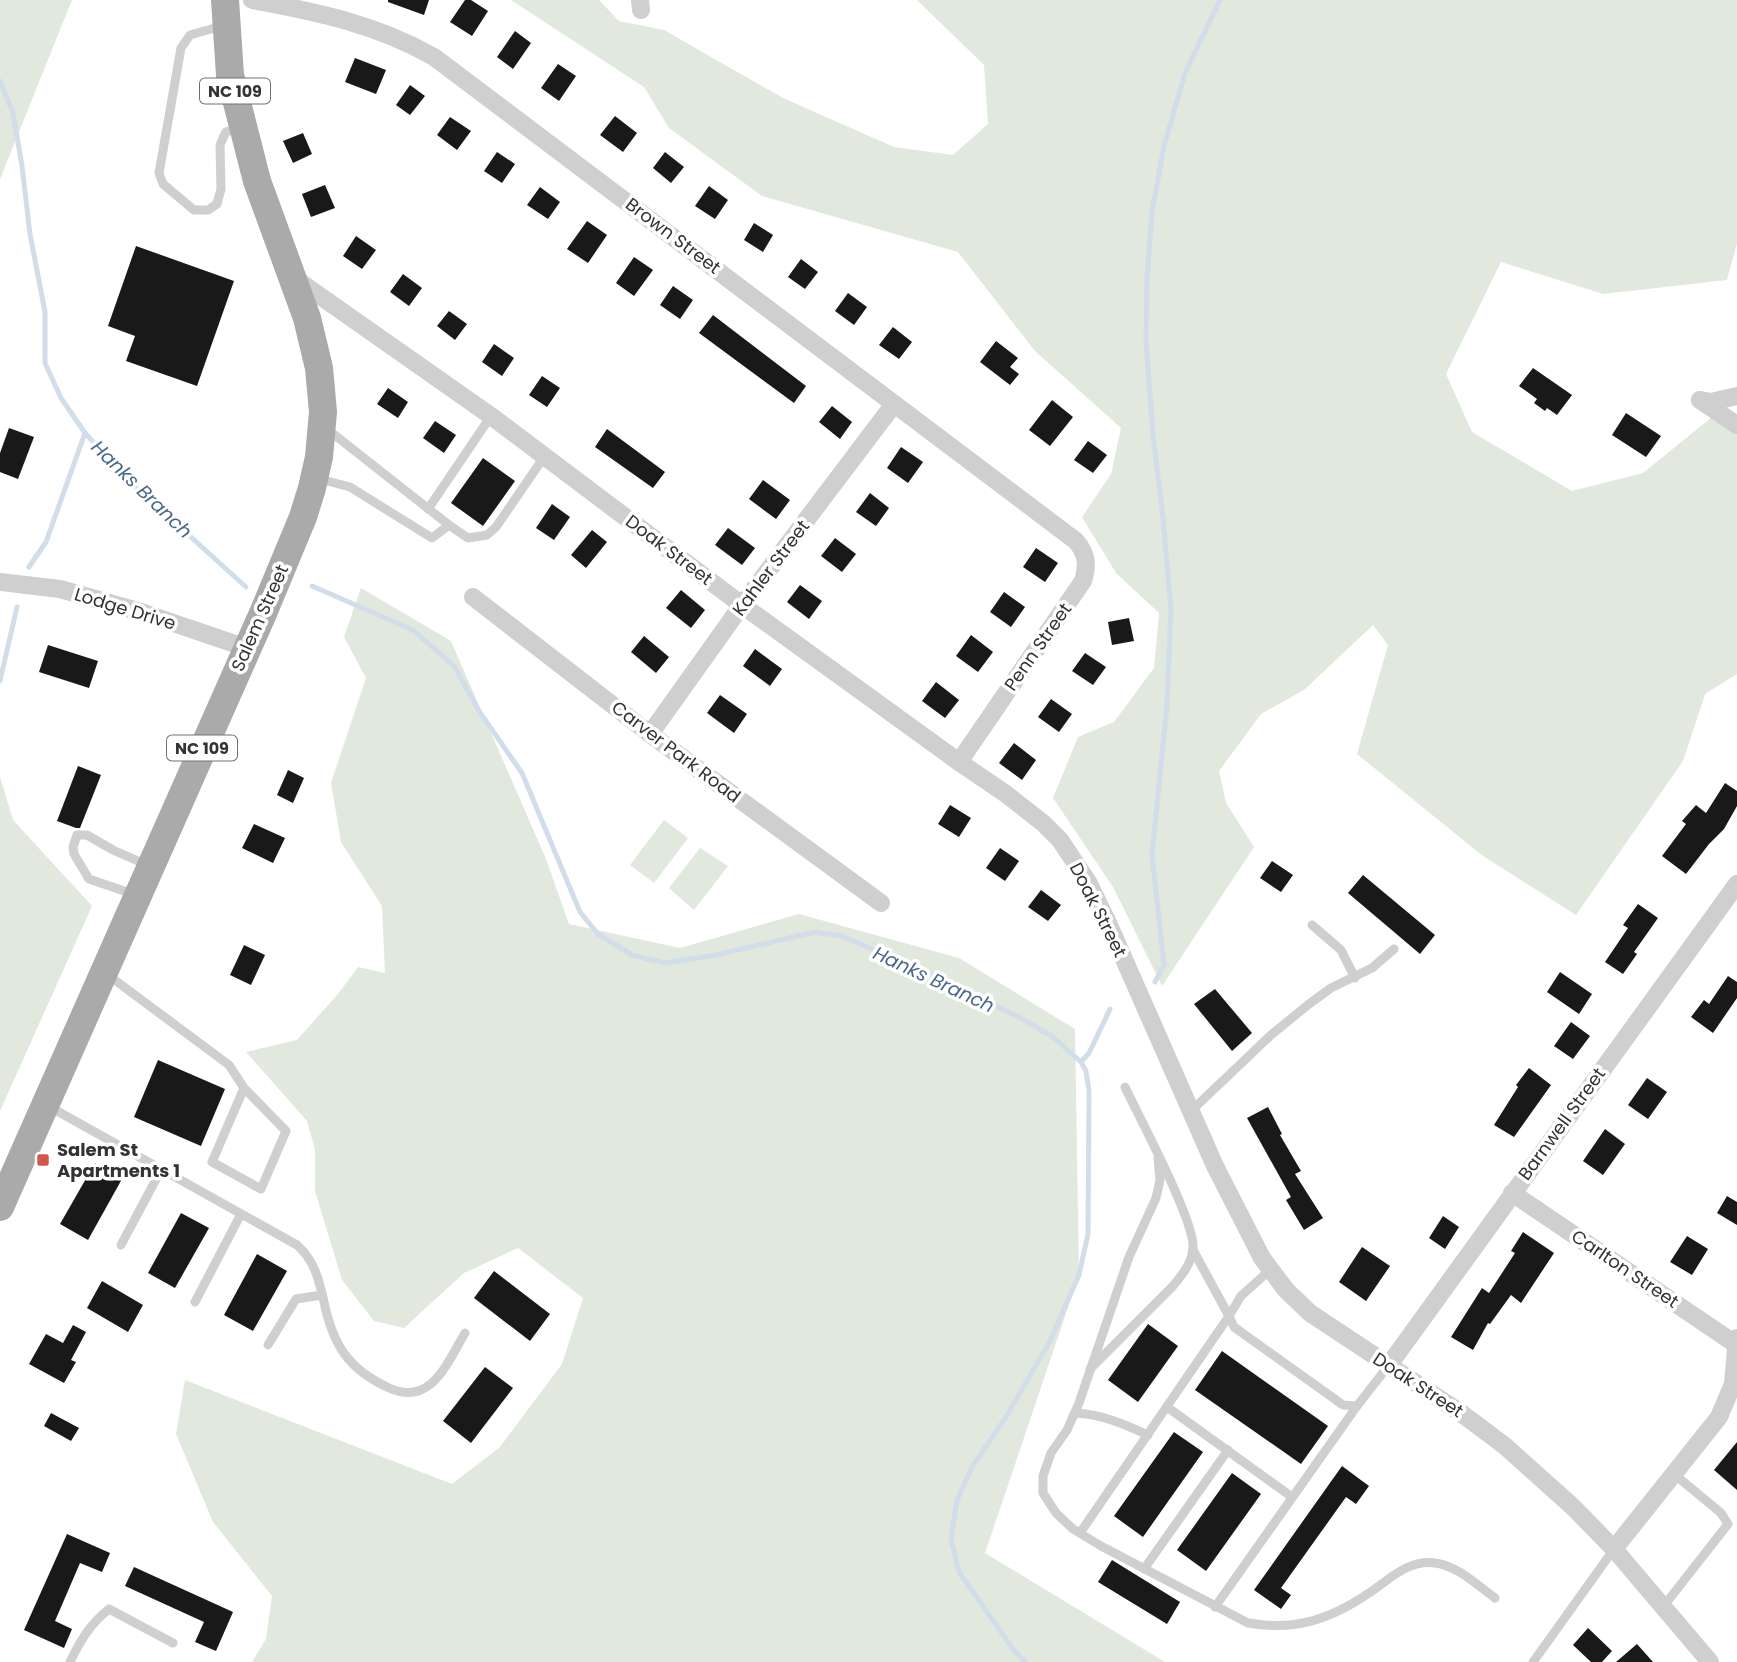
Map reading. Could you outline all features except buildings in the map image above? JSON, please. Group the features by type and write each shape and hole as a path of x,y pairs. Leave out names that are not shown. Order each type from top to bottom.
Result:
{"main road":[{"name":"Salem Street","path":"0,1207 303,517 319,457 319,368 307,318 257,181 230,75 226,12"}],"street":[{"name":"Brown Street","path":"252,0 302,9 374,28 405,40 434,57 1064,531"},
{"name":"Doak Street","path":"290,275 491,416 742,605 1043,823 1075,861 1109,925 1249,1234 1286,1290 1310,1313 1461,1413 1505,1446 1573,1507 1614,1549 1710,1662"},
{"path":"1737,396 1711,402 1700,400 1737,425"},
{"name":"Kahler Street","path":"650,734 742,605 894,404"},
{"name":"Penn Street","path":"958,762 1083,581 1086,560 1083,549 1064,531"},
{"name":"Lodge Drive","path":"0,582 60,589 142,612 247,648"},
{"name":"Carver Park Road","path":"473,597 650,734 881,903"},
{"name":"Barnwell Street","path":"1389,1365 1737,884"},
{"name":"Carlton Street","path":"1512,1193 1737,1345"},
{"path":"1614,1549 1719,1417 1733,1384 1737,1338"}],"lane":[{"path":"226,12 190,35 181,48 159,173 163,184 194,210 208,210 218,204 221,189 220,145 226,132 244,125"},
{"path":"426,508 491,416"},
{"path":"321,425 468,538 487,535 496,527 544,457"},
{"path":"315,477 350,487 432,538 449,525"},
{"path":"137,896 89,879 74,854 77,835 88,835 113,850 150,866"},
{"path":"1312,925 1341,950 1355,978"},
{"path":"1191,1111 1271,1035 1331,988 1372,968 1394,949"},
{"path":"104,972 229,1065 244,1088 286,1131 261,1189 212,1163 244,1088"},
{"path":"1089,1370 1140,1322 1173,1286 1183,1273 1193,1250 1193,1237 1185,1214 1125,1087"},
{"path":"45,1105 297,1245 308,1255 316,1271 337,1344 353,1366 372,1380 398,1392 414,1393 426,1389 438,1377 465,1333"},
{"path":"1158,1158 1160,1180 1156,1198 1129,1257 1075,1413 1051,1454 1043,1476 1043,1493 1056,1513 1080,1533 1248,1623 1272,1627 1294,1626 1318,1620 1345,1608 1411,1565 1435,1562 1460,1572 1495,1598"},
{"path":"121,1245 161,1170"},
{"path":"195,1302 242,1214"},
{"path":"1193,1250 1234,1327 1343,1405 1357,1406"},
{"path":"1080,1533 1241,1296 1270,1269"},
{"path":"268,1345 296,1299 322,1295"},
{"path":"1215,1607 1389,1365"},
{"path":"1167,1406 1292,1497"},
{"path":"1075,1413 1088,1413 1119,1422 1148,1435"},
{"path":"1144,1569 1228,1450"},
{"path":"1663,1607 1728,1524 1721,1513 1674,1474"},
{"path":"1533,1662 1614,1549"},
{"path":"70,1662 95,1620 109,1609 173,1643"}],"shaded area":[{"path":"0,0 72,0 0,179"},
{"path":"511,0 599,0 619,21 664,30 783,98 894,147 953,155 988,124 984,65 917,0 1737,0 1737,243 1727,280 1603,294 1501,262 1446,374 1472,432 1572,491 1643,473 1712,417 1737,434 1737,674 1705,694 1683,761 1576,915 1483,856 1357,754 1388,645 1373,625 1304,690 1261,714 1219,771 1226,803 1254,847 1162,986 1113,887 1053,798 1078,737 1114,722 1154,668 1159,613 1116,573 1082,517 1111,474 1121,428 1035,351 958,252 762,196 669,128 644,87"},
{"path":"361,588 451,641 546,859 569,924 680,948 799,914 959,958 1075,1029 1079,1275 985,1553 1165,1662 252,1662 266,1639 272,1596 213,1522 176,1434 185,1380 452,1484 500,1447 562,1364 583,1298 518,1248 464,1273 404,1328 374,1321 342,1280 315,1191 315,1150 307,1121 246,1052 297,1040 358,967 385,973 382,906 341,842 331,783 366,678 344,637"},
{"path":"0,777 13,820 92,906 0,1111"},
{"path":"664,820 688,838 654,883 630,865"},
{"path":"700,848 728,866 694,910 669,888"}],"waterway":[{"path":"1155,982 1164,965 1152,855 1167,704 1171,610 1146,342 1147,279 1152,212 1164,146 1185,73 1220,0"},
{"path":"0,81 13,113 22,166 30,234 45,312 45,363 61,398 85,433 127,479 246,587"},
{"name":"Hanks Branch","path":"29,567 46,542 85,433"},
{"name":"Hanks Branch","path":"312,586 413,630 454,666 479,711 522,773 580,912 598,934 632,955 665,963 716,955 815,932 842,936 1019,1017 1053,1037 1081,1062 1086,1071 1089,1091 1088,1234 1079,1275 1050,1341 1006,1417 972,1467 957,1500 951,1539 959,1572 1025,1662"},
{"name":"Hanks Branch","path":"0,681 17,607"},
{"path":"1081,1062 1089,1053 1110,1009"}],"place":[{"name":"Salem St Apartments 1","path":"43,1160"}]}
